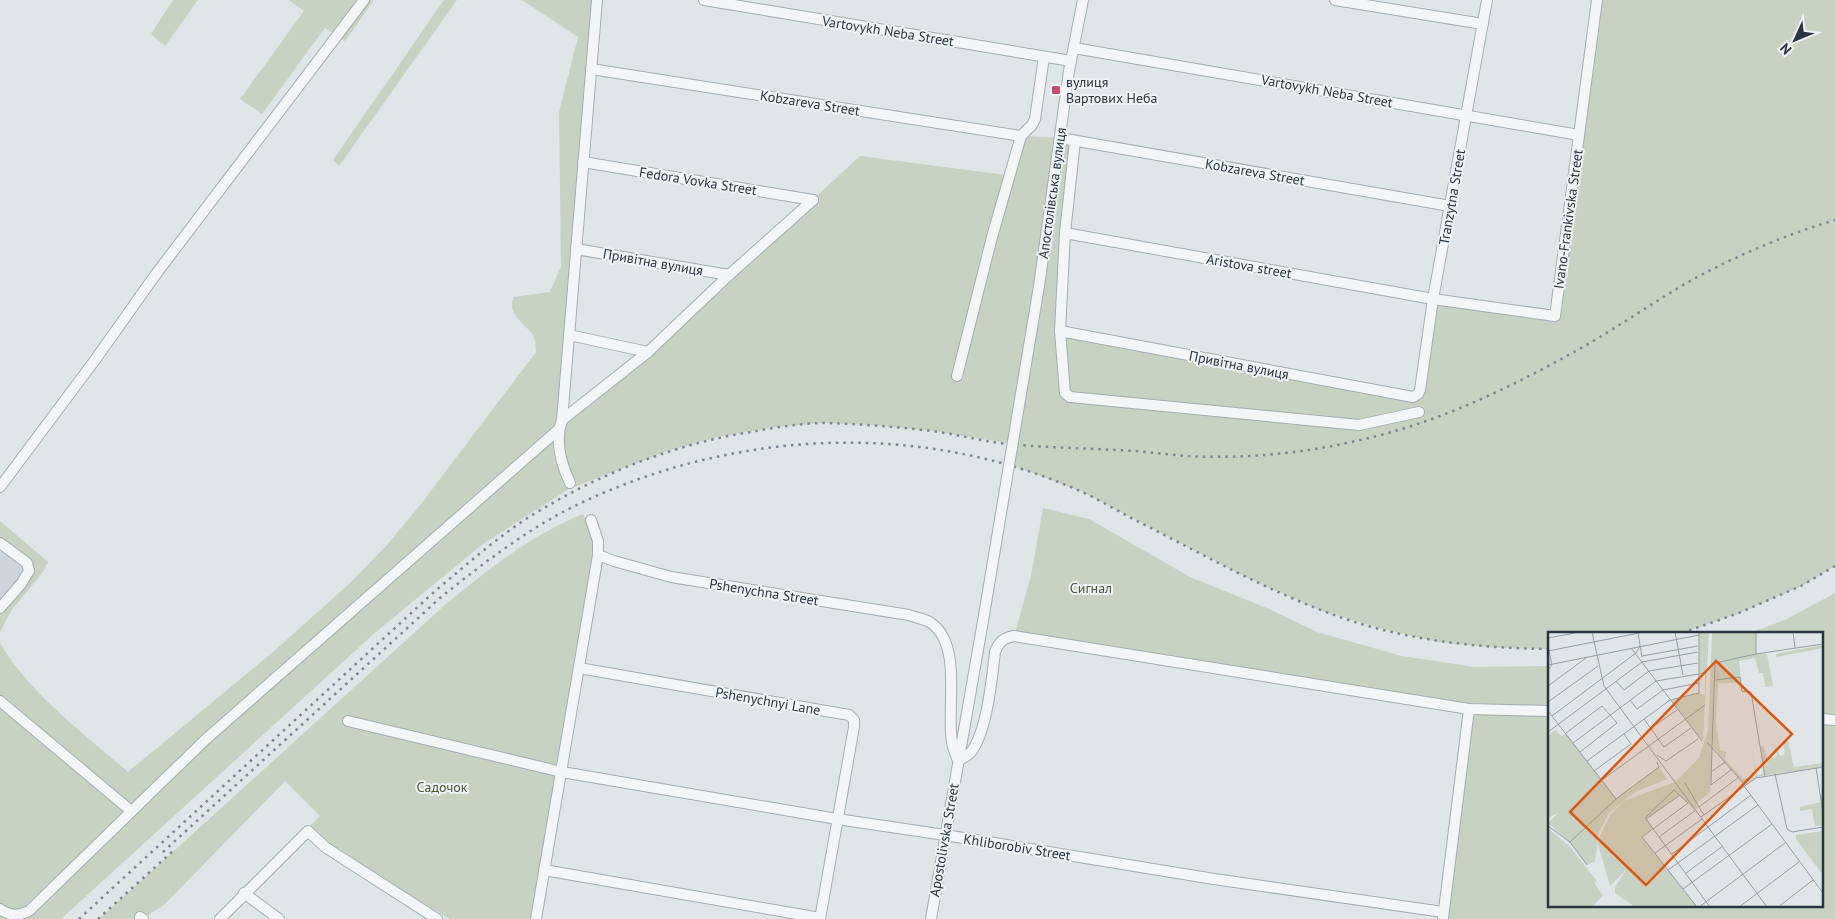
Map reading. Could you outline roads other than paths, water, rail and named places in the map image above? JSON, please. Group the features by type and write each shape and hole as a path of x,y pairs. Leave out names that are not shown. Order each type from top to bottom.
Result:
{"street":[{"path":"0,487 95,360 156,274 364,0"},
{"path":"570,483 560,454 560,425 597,0"},
{"name":"Vartovykh Neba Street","path":"704,0 1044,57 1070,66"},
{"name":"Апостолівська вулиця","path":"958,761 1039,286 1070,66 1083,0"},
{"path":"1334,0 1483,24"},
{"name":"Tranzytna Street","path":"1418,394 1433,299 1487,0"},
{"name":"Ivano-Frankivska Street","path":"1433,299 1555,316 1597,0"},
{"name":"Vartovykh Neba Street","path":"1074,48 1579,135"},
{"path":"957,376 992,237 1024,133 1035,118 1038,108 1044,57"},
{"name":"Kobzareva Street","path":"591,69 1024,133"},
{"name":"Kobzareva Street","path":"1060,138 1450,206"},
{"path":"1075,141 1065,233 1060,331 1065,392 1070,397 1359,425 1419,412"},
{"name":"Fedora Vovka Street","path":"583,162 813,200"},
{"name":"Привітна вулиця","path":"0,909 6,914 19,916 28,911 130,810 205,740 560,425 648,352 813,200"},
{"name":"Aristova street","path":"1065,233 1433,299"},
{"name":"Привітна вулиця","path":"576,249 729,276"},
{"name":"Привітна вулиця","path":"1060,331 1413,397 1418,394"},
{"path":"569,335 648,352"},
{"path":"536,919 598,555 598,541 591,520"},
{"path":"0,543 27,563 29,571 21,584 0,608"},
{"name":"Pshenychna Street","path":"598,555 671,577 910,615 931,623 941,634 948,649 951,675 952,742 958,761"},
{"path":"958,761 970,753 977,743 984,723 995,652 999,642 1014,636 1470,709 1548,711"},
{"name":"Pshenychnyi Lane","path":"580,668 849,715 854,720 854,726 837,819"},
{"path":"0,702 130,810"},
{"path":"1443,916 1470,709"},
{"path":"1822,719 1835,720"},
{"name":"Khliborobiv Street","path":"348,721 562,772 837,819 1443,916"},
{"name":"Apostolivska Street","path":"931,919 958,761"},
{"path":"544,870 820,919 837,819"},
{"path":"220,919 308,831 325,847 437,919"},
{"path":"244,894 279,919"}],"railway":[{"path":"79,919 434,592 480,553 516,525 554,502 633,464 660,454 716,439 817,423 866,425 941,432 1016,445 1207,457 1249,456 1331,446 1409,427 1466,406 1574,352 1718,266 1785,237 1835,220"},
{"path":"163,852 440,598 491,558 527,533 583,502 643,478 704,460 767,448 831,443 894,444 958,453 1020,468 1080,491 1249,578 1297,600 1348,620 1404,635 1433,640 1491,647 1548,649"},
{"path":"1685,632 1739,613 1801,586 1835,566"},
{"path":"98,919 174,850"}],"place":[{"name":"вулиця Вартових Неба","path":"1056,90"}],"park label":[{"name":"Сигнал","path":"1091,588"},
{"name":"Садочок","path":"442,787"}]}
